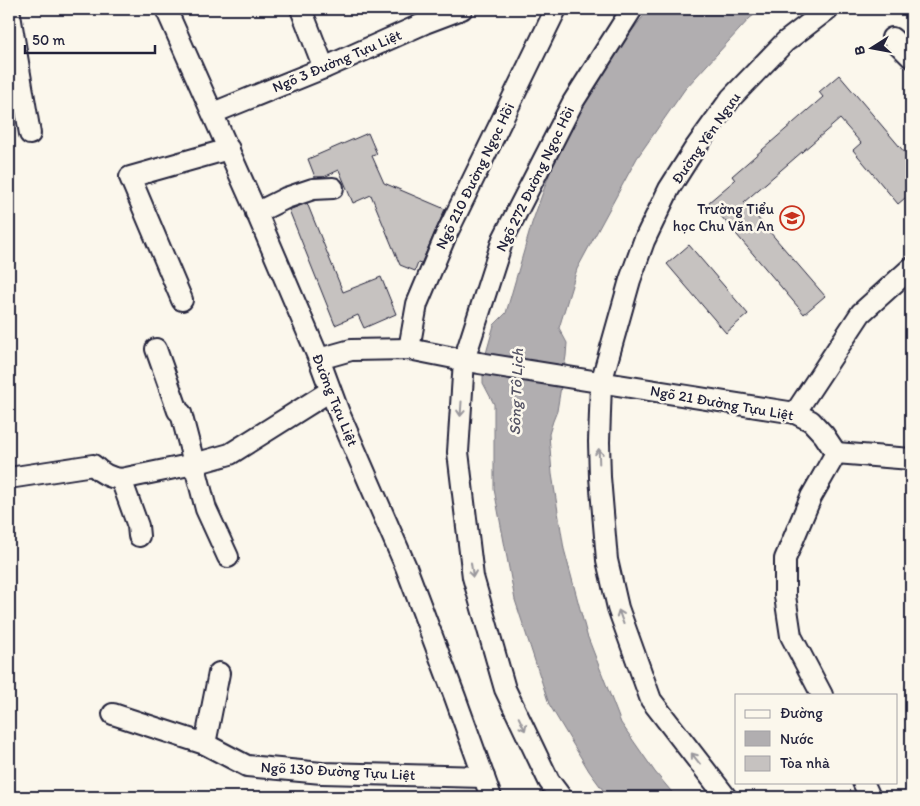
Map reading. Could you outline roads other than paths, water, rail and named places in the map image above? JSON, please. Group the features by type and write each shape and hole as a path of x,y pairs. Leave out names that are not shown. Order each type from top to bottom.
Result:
{"street":[{"path":"9,9 30,134"},
{"name":"Đường Tựu Liệt","path":"166,9 319,358 339,414 406,566 491,797"},
{"path":"301,9 324,68"},
{"name":"Ngõ 3 Đường Tựu Liệt","path":"213,113 324,68 422,16 462,9"},
{"name":"Ngõ 210 Đường Ngọc Hồi","path":"409,349 417,304 446,234 556,9"},
{"name":"Ngõ 272 Đường Ngọc Hồi","path":"561,797 550,782 505,689 473,577 458,452 472,362 502,239 573,102 632,9"},
{"name":"Đường Yên Ngưu","path":"726,797 651,700 618,608 607,560 592,381 644,241 670,189 695,148 731,98 785,42 828,9"},
{"path":"892,38 911,57"},
{"path":"182,300 130,177 228,149"},
{"path":"256,213 286,198 313,189 333,188"},
{"path":"795,413 861,313 911,268"},
{"path":"156,349 178,410 181,413 206,509 228,557"},
{"path":"319,358 350,350 409,349 472,362"},
{"name":"Ngõ 21 Đường Tựu Liệt","path":"472,362 795,413 811,421 824,435 836,453"},
{"path":"9,478 93,465 101,473 114,479 121,479 194,464 230,454 330,391"},
{"path":"821,694 791,636 784,596 785,559 811,497 836,453 911,459"},
{"path":"121,479 140,536"},
{"path":"205,744 219,673"},
{"name":"Ngõ 130 Đường Tựu Liệt","path":"113,714 205,744 246,766 322,773 484,776"},
{"path":"864,784 870,797"}],"water":[{"name":"Sông Tô Lịch","path":"649,9 762,9 750,18 685,89 637,158 577,269 559,328 567,343 566,356 557,411 549,434 552,474 564,549 587,635 621,723 655,772 676,797 608,797 589,771 549,704 515,600 494,489 494,404 483,383 483,364 494,325 506,313 532,223 557,152 600,72"}],"place":[{"name":"Trường Tiểu học Chu Văn An","path":"792,218"}]}
